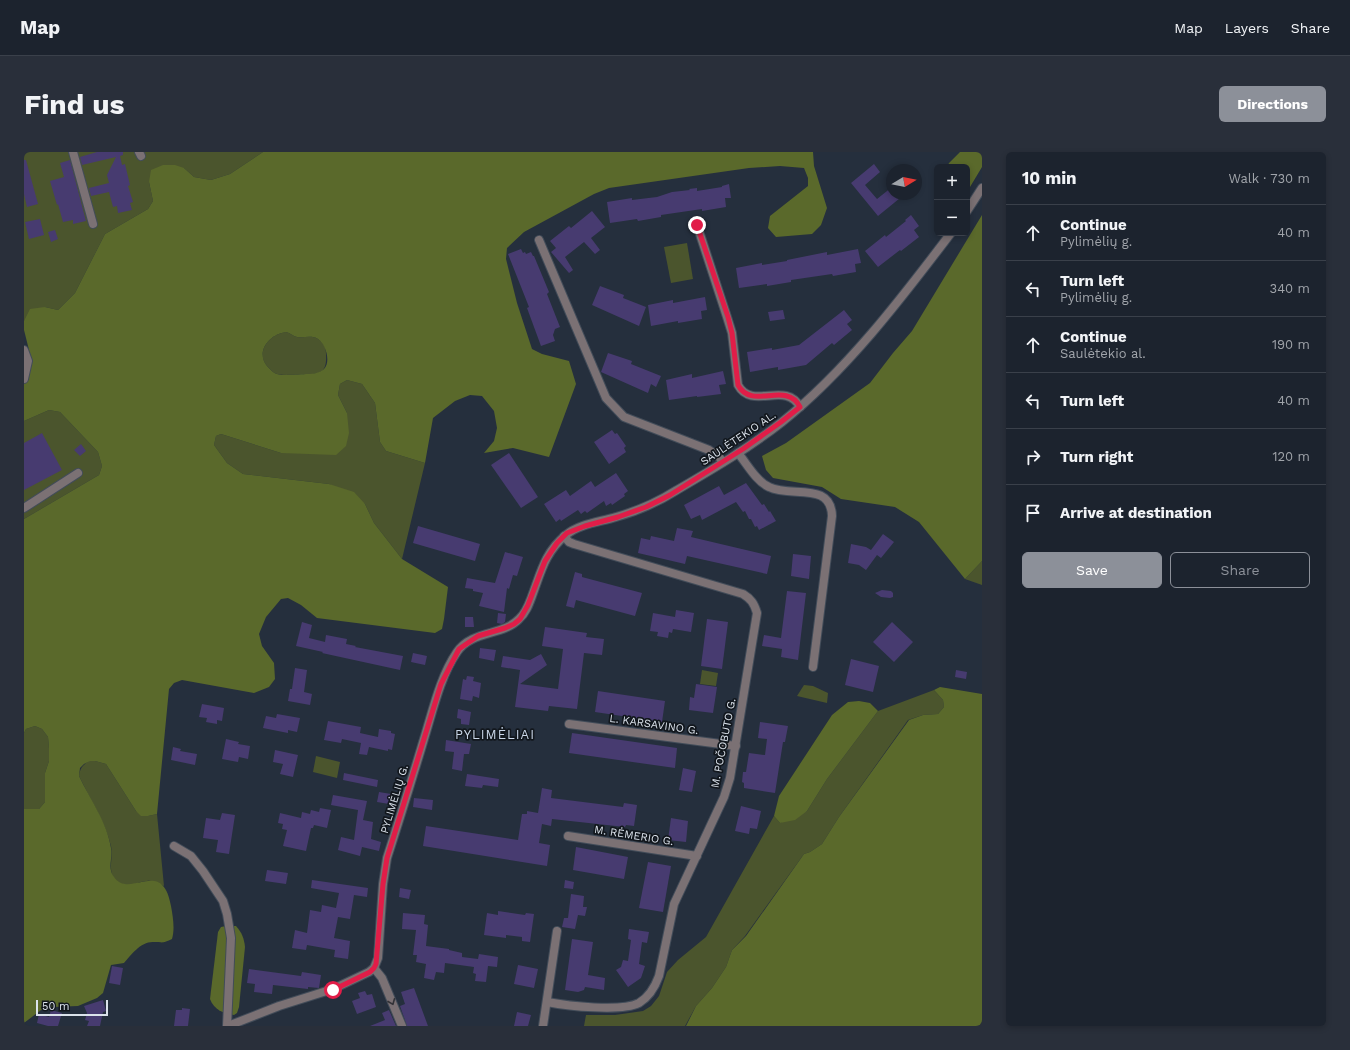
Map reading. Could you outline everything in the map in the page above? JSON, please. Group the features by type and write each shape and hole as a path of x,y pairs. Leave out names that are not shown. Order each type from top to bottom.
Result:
{"street":[{"path":"73,152 93,224"},
{"path":"970,206 982,188"},
{"path":"697,225 728,317 732,333 738,385 742,392 747,395 754,397 782,395 797,401 800,407"},
{"name":"SAULĖTEKIO AL.","path":"564,536 574,530 646,507 670,495 738,453 800,407 864,341 912,284 948,236"},
{"path":"539,240 606,398 624,417 709,450 723,462"},
{"path":"24,350 28,361 24,379"},
{"path":"738,453 762,483 770,488 816,494 824,496 829,502 832,516 813,667"},
{"path":"24,508 78,473"},
{"name":"M. POČOBUTO G.","path":"547,1002 619,1008 639,1002 651,992 659,976 674,904 724,798 730,778 757,613 755,605 750,598 743,594 574,544 569,542 564,536"},
{"name":"PYLIMĖLIŲ G.","path":"374,968 378,958 383,884 387,858 441,684 459,649 478,636 505,628 514,624 520,619 528,605 550,551 564,536"},
{"name":"L. KARSAVINO G.","path":"569,724 736,746"},
{"name":"M. RĖMERIO G.","path":"568,836 697,856"},
{"path":"174,846 190,856 203,871 222,901 227,914 231,938 227,1026 279,1006 333,990 370,972 374,968 382,978 402,1026"},
{"path":"543,1026 557,931"}],"green space":[{"path":"24,152 263,152 230,174 211,180 194,177 184,168 149,182 153,201 148,209 105,234 75,293 58,310 45,307 24,321"},
{"path":"263,152 813,152 814,166 827,208 821,225 812,234 776,237 768,228 770,216 808,186 808,178 804,168 780,166 749,168 609,188 594,194 524,232 507,248 506,259 517,303 532,349 542,354 569,361 576,384 549,457 513,448 484,453 494,441 497,428 494,411 482,396 470,395 455,401 433,418 425,463 386,451 380,442 375,403 362,384 347,380 340,384 338,395 347,413 349,433 346,446 336,455 281,453 221,434 216,436 214,445 227,463 243,474 329,484 354,492 365,504 374,523 402,559 448,587 442,629 435,633 317,618 301,605 288,598 281,599 266,617 259,634 262,646 274,663 275,679 269,687 254,693 182,680 174,683 169,689 157,814 141,816 136,811 106,764 90,761 84,764 80,768 79,776 106,829 111,848 112,874 121,883 128,884 153,881 161,884 167,891 171,906 173,935 172,939 164,942 149,942 137,949 124,963 111,965 103,993 97,998 78,1006 53,1007 41,1010 24,1023 24,809 39,809 45,802 45,773 49,761 49,748 48,737 42,729 35,726 26,729 24,733 24,519 99,475 102,466 98,452 60,412 49,410 24,421 24,349 29,350 24,330 24,321 30,309 45,307 58,310 75,293 105,234 148,209 153,201 149,182 151,170 163,165 175,165 184,168 194,177 211,180 230,174","holes":["286,332 297,337 311,337 321,341 327,353 327,362 324,369 314,373 288,375 280,375 270,370 264,360 263,355 266,344 275,336"]},
{"path":"960,152 982,152 982,167 970,187 970,164 949,163"},
{"path":"982,215 982,561 965,579 919,522 895,507 841,499 822,487 773,478 766,470 762,456 786,443 870,383 912,331"},
{"path":"687,243 693,279 671,283 664,247"},
{"path":"286,332 297,337 316,338 322,342 325,347 326,354 326,364 323,370 312,374 280,375 270,370 264,360 263,355 266,344 280,333"},
{"path":"347,380 362,384 375,403 380,442 386,451 425,463 402,559 374,523 365,504 329,484 243,474 227,463 214,445 216,436 221,434 281,453 347,413 338,395 340,384"},
{"path":"49,410 60,412 98,452 102,466 99,475 24,519 24,421"},
{"path":"982,561 982,585 965,579"},
{"path":"702,670 718,673 716,686 700,684"},
{"path":"804,685 813,686 828,693 827,703 797,696"},
{"path":"940,687 982,694 982,1026 686,1026 696,1006 712,988 726,967 732,950 746,936 804,854 822,844 839,817 909,720 923,715 938,714 944,707 943,700 934,690"},
{"path":"934,690 943,700 944,707 938,714 923,715 908,720 839,817 822,844 804,854 745,936 732,950 726,967 712,988 696,1006 685,1026 584,1026 586,1015 615,1015 643,1011 651,1006 659,996 667,972 678,960 706,937 774,816 780,823 807,811 827,779 878,711"},
{"path":"859,701 870,703 878,711 827,779 807,811 795,820 780,823 774,816 779,796 832,715 848,702"},
{"path":"35,726 42,729 48,737 49,761 45,773 45,802 39,809 25,810 24,733 26,729"},
{"path":"316,756 340,762 337,778 313,772"},
{"path":"89,761 106,764 136,811 148,816 157,814 164,886 156,882 144,881 126,886 117,882 114,878 111,868 112,851 108,837 101,819 79,776 82,767"},
{"path":"236,926 240,931 245,947 239,1007 237,1013 234,1015 216,1008 210,999 218,932 221,927"}],"building":[{"path":"97,152 123,152 123,155 120,156 122,165 125,164 130,185 128,186 133,202 130,203 132,210 118,213 117,206 113,207 109,192 91,196 89,188 109,183 107,175 116,157 82,165 80,157"},
{"path":"24,160 26,160 38,204 27,207 24,194"},
{"path":"70,160 86,221 73,224 73,220 63,222 50,181 64,177 60,163"},
{"path":"874,164 880,172 865,185 877,199 886,192 886,200 898,200 878,216 851,183"},
{"path":"729,184 731,198 725,198 726,207 661,215 661,217 638,221 637,219 610,223 607,202 632,198 632,200 657,197 672,192 697,188 697,191 722,187"},
{"path":"592,211 605,227 591,238 600,250 595,254 584,242 565,257 573,270 569,273 551,252 556,248 550,241 569,226 571,228"},
{"path":"911,215 919,226 914,230 919,237 878,267 865,251 885,235 886,237 906,221 905,220"},
{"path":"40,219 44,235 29,239 25,222"},
{"path":"55,230 58,239 51,242 48,232"},
{"path":"521,249 523,253 525,252 526,254 531,252 534,256 549,292 547,294 560,327 555,329 553,335 555,341 541,346 527,308 529,307 508,254"},
{"path":"858,249 861,263 855,264 856,272 791,280 791,282 767,286 767,284 739,288 736,268 762,263 762,265 787,261 827,252 827,255"},
{"path":"600,286 624,295 623,298 646,307 639,326 592,305"},
{"path":"705,297 707,310 701,311 702,319 678,323 678,321 651,326 648,305 673,300 673,303"},
{"path":"783,310 785,319 770,321 768,312"},
{"path":"844,310 852,320 847,324 852,330 834,345 832,343 806,365 778,370 778,367 750,372 747,352 772,348 772,350 799,345"},
{"path":"608,353 632,361 631,364 661,376 656,387 651,384 648,393 601,372"},
{"path":"723,371 726,384 719,385 721,394 669,400 666,380 692,374 692,378"},
{"path":"612,430 615,434 617,433 626,446 624,448 626,452 609,464 594,442"},
{"path":"42,433 62,470 24,490 24,443"},
{"path":"81,444 86,451 80,456 74,450"},
{"path":"509,453 538,497 521,508 491,465"},
{"path":"616,473 628,491 624,494 625,496 612,505 611,503 606,506 604,501 587,513 585,511 581,514 578,510 561,521 560,519 556,522 544,504 566,490 570,496 591,481 595,487"},
{"path":"746,483 762,505 764,504 769,512 770,511 776,521 759,530 757,526 755,527 751,519 749,519 745,511 743,512 736,502 702,520 700,515 691,519 684,505 719,486 724,495"},
{"path":"418,526 480,544 475,561 413,543"},
{"path":"677,528 693,531 691,537 771,556 767,574 687,556 685,564 638,553 641,538 650,540 651,536 674,541"},
{"path":"883,534 894,542 881,558 877,555 866,570 859,565 848,563 851,544 866,547 871,550"},
{"path":"505,552 523,557 517,576 513,575 509,589 507,588 504,612 479,606 483,593 465,588 467,578 495,583"},
{"path":"793,554 811,556 809,579 791,576"},
{"path":"575,572 582,574 582,577 642,593 635,616 576,600 574,608 566,606"},
{"path":"882,590 891,591 893,593 893,597 881,597 875,593"},
{"path":"787,591 806,593 798,660 781,657 782,649 762,646 764,635 781,638"},
{"path":"676,610 694,613 691,632 673,629 672,633 669,632 668,638 657,636 658,632 650,631 653,613 675,617"},
{"path":"498,613 506,614 505,622 502,624 497,623"},
{"path":"465,617 473,617 474,627 465,627"},
{"path":"707,619 728,622 722,669 701,666"},
{"path":"302,622 312,625 309,638 325,642 326,635 347,639 346,644 356,646 355,647 403,656 400,670 296,646"},
{"path":"892,622 913,642 894,662 873,642"},
{"path":"545,627 587,633 586,637 604,639 602,655 584,653 577,709 549,706 548,711 515,707 520,670 501,667 503,656 530,660 541,654 547,665 520,684 558,689 563,649 542,646"},
{"path":"480,648 496,650 494,661 479,658"},
{"path":"413,653 427,656 425,665 411,662"},
{"path":"851,659 879,666 873,692 845,685"},
{"path":"295,668 307,670 304,692 312,694 310,705 288,701 290,689 292,689"},
{"path":"956,670 967,672 966,679 955,677"},
{"path":"467,676 474,677 473,681 481,683 479,698 473,696 472,701 460,699 463,679 466,680"},
{"path":"696,684 717,687 713,713 689,710 690,697 694,698"},
{"path":"598,691 665,701 662,722 595,712"},
{"path":"202,704 224,708 222,721 217,720 217,724 206,722 207,718 199,717"},
{"path":"458,709 471,712 469,725 461,724 461,719 457,718"},
{"path":"277,714 300,718 297,732 288,730 288,733 263,728 266,716 276,718"},
{"path":"328,721 361,727 360,733 378,737 379,729 391,731 391,733 395,734 392,750 388,749 388,751 369,747 367,755 359,754 361,743 342,739 341,743 324,740"},
{"path":"760,722 788,726 785,742 783,742 775,793 744,788 744,783 742,782 743,772 746,772 749,753 765,755 767,739 758,738"},
{"path":"572,733 677,748 675,768 569,753"},
{"path":"226,739 239,742 238,744 250,746 248,759 239,757 238,762 222,759"},
{"path":"446,740 471,744 469,754 464,754 462,771 452,769 454,752 445,751"},
{"path":"173,747 181,749 180,751 197,754 195,765 171,760"},
{"path":"275,750 298,755 293,777 280,774 283,764 273,762"},
{"path":"683,768 696,771 692,792 679,790"},
{"path":"344,773 378,780 377,787 343,780"},
{"path":"467,774 499,779 498,787 483,785 482,788 465,786"},
{"path":"542,788 552,790 551,798 623,807 624,803 637,805 634,826 626,825 625,827 552,819 551,826 542,824 539,843 550,845 547,866 423,846 426,826 518,840 522,814 527,814 527,811 538,813"},
{"path":"379,792 391,794 389,804 377,802"},
{"path":"333,795 367,801 363,820 373,822 371,839 381,842 379,851 362,847 360,856 338,850 341,837 354,840 358,810 331,805"},
{"path":"414,798 433,800 432,810 413,807"},
{"path":"741,806 761,811 757,829 750,828 749,834 735,831"},
{"path":"320,808 331,810 327,828 314,825 313,828 311,828 306,851 283,846 287,830 282,829 283,824 278,823 280,813 301,818 302,812 310,814 311,810 319,812"},
{"path":"222,813 235,815 229,854 216,852 218,840 203,838 206,818 220,820"},
{"path":"671,818 688,821 686,842 668,840"},
{"path":"576,847 628,857 624,879 573,870"},
{"path":"648,862 671,866 663,912 639,908"},
{"path":"267,870 288,873 286,884 265,881"},
{"path":"312,880 368,888 367,897 354,895 350,919 338,917 334,938 350,941 348,959 334,957 335,950 307,945 306,950 292,948 295,930 307,933 310,910 321,912 322,905 336,908 339,893 311,888"},
{"path":"565,880 574,882 573,889 564,888"},
{"path":"400,888 411,890 409,899 399,897"},
{"path":"571,894 584,896 583,907 587,907 585,916 578,915 575,929 562,927 564,918 568,918"},
{"path":"498,911 525,915 526,913 534,914 530,942 522,941 522,937 506,935 506,938 484,935 487,913 498,915"},
{"path":"403,913 425,915 424,924 428,925 426,946 449,949 462,953 462,957 478,959 479,954 498,957 497,967 488,966 486,982 475,981 476,974 473,973 474,967 445,963 444,973 436,972 434,980 424,978 426,964 416,962 417,955 413,955 416,930 402,929"},
{"path":"629,929 649,932 647,943 642,942 639,964 645,966 641,978 628,987 616,970 621,967 623,960 628,961 631,940 628,939"},
{"path":"572,939 593,942 588,975 605,978 604,990 585,987 584,990 578,992 565,990"},
{"path":"518,965 538,969 534,988 514,984"},
{"path":"112,966 123,968 120,985 109,983"},
{"path":"249,969 301,976 302,972 321,975 319,988 308,987 308,989 273,985 272,994 254,992 255,984 247,983"},
{"path":"414,988 428,1026 407,1026 400,1006 405,1004 401,992"},
{"path":"365,991 367,995 372,994 376,1007 357,1014 352,1001 360,998 358,993"},
{"path":"103,1000 106,1011 103,1012 100,1026 87,1026 89,1021 85,1020 87,1013 84,1006"},
{"path":"182,1008 190,1009 188,1026 174,1026 176,1010 182,1010"},
{"path":"51,1010 62,1013 58,1026 48,1026 37,1023 39,1014 49,1017"},
{"path":"389,1010 396,1026 370,1026 385,1020 382,1013"},
{"path":"517,1012 531,1015 528,1026 514,1026"}],"district":[{"name":"PYLIMĖLIAI","path":"495,734"}],"route":[{"path":"333,990 370,972 376,964 378,958 378,937 387,858 441,684 448,667 459,649 478,636 505,628 514,624 520,619 526,610 550,551 567,533 646,507 670,495 743,449 800,407 797,401 782,395 754,397 747,395 742,392 738,385 734,361 732,333 728,317 697,225"}]}
